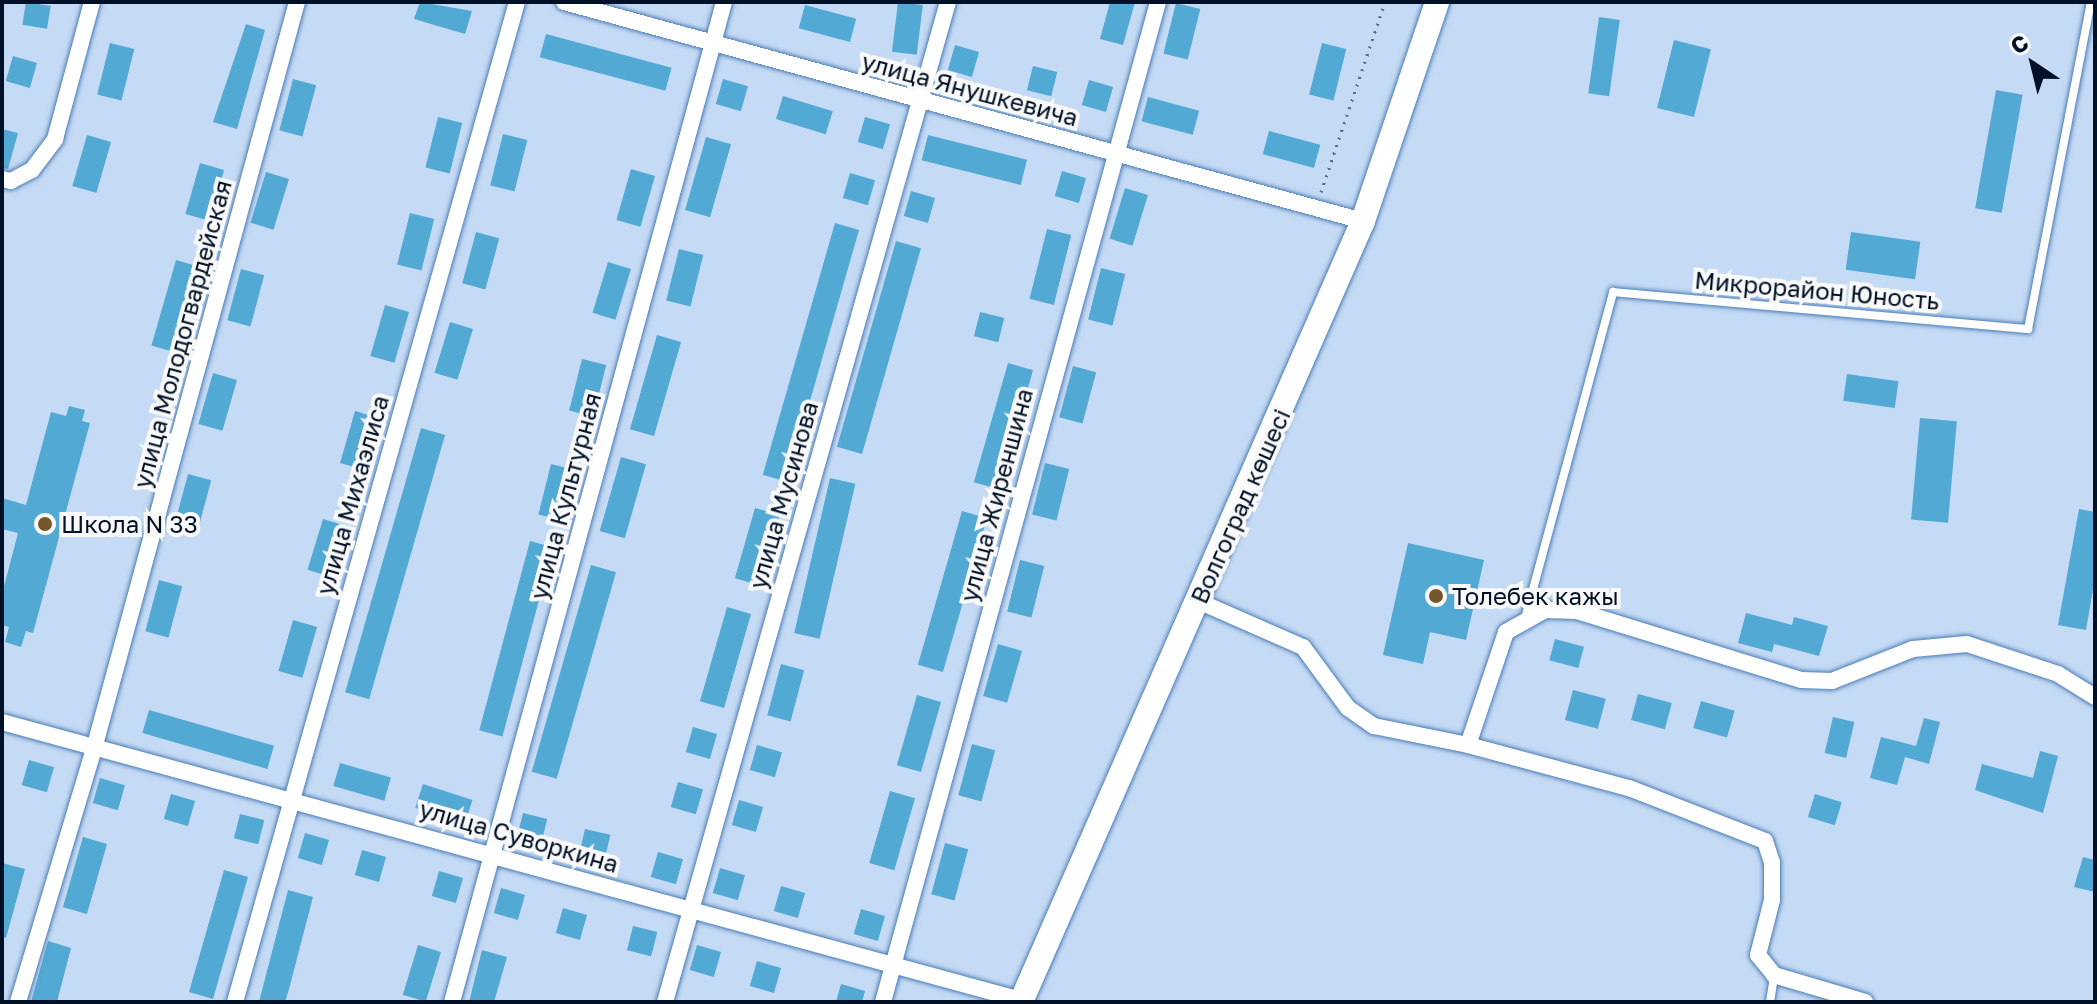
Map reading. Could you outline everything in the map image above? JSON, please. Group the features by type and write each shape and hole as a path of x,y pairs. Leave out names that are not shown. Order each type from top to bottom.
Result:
{"main road":[{"name":"Волгоград көшесі","path":"1021,1001 1363,221 1437,2"}],"street":[{"path":"2,179 11,181 32,170 55,139 92,2"},
{"name":"улица Молодогвардейская","path":"18,1002 95,745 297,2"},
{"name":"улица Михаэлиса","path":"235,1002 517,2"},
{"name":"улица Янушкевича","path":"564,2 1363,221"},
{"name":"улица Культурная","path":"452,1002 724,2"},
{"name":"улица Мусинова","path":"665,1002 948,2"},
{"name":"улица Жиреншина","path":"883,1002 1158,2"},
{"path":"1198,601 1303,647 1348,708 1374,726 1468,745 1629,788 1765,841 1772,862 1772,900 1758,955 1774,975 1865,1002"},
{"path":"1468,745 1506,632 1545,610 1577,611 1801,680 1832,681 1913,649 1967,644 2058,674 2095,697"},
{"name":"улица Суворкина","path":"2,722 291,797 892,968 1021,1001"}],"lane":[{"name":"Микрорайон Юность","path":"1524,624 1613,292 2028,329 2091,2"},
{"path":"1770,1002 1774,975"}],"path":[{"path":"1317,206 1385,2"}],"building":[{"path":"26,2 51,6 47,29 22,25"},
{"path":"420,2 472,11 465,34 414,19"},
{"path":"898,2 923,5 917,55 892,52"},
{"path":"1110,2 1135,2 1123,45 1100,39"},
{"path":"1176,3 1200,9 1188,60 1163,53"},
{"path":"805,5 856,19 850,42 799,28"},
{"path":"1599,17 1620,20 1609,96 1588,93"},
{"path":"246,24 265,30 237,129 213,122"},
{"path":"546,34 672,68 665,91 540,57"},
{"path":"1674,40 1711,49 1694,117 1657,108"},
{"path":"110,43 134,49 121,100 97,94"},
{"path":"1322,43 1346,49 1333,100 1309,94"},
{"path":"955,45 979,52 972,77 948,70"},
{"path":"13,56 37,63 30,88 6,81"},
{"path":"1033,66 1057,72 1051,96 1027,90"},
{"path":"293,79 316,85 302,136 279,130"},
{"path":"723,79 748,86 741,111 716,104"},
{"path":"1089,80 1113,87 1106,112 1082,105"},
{"path":"1996,90 2023,95 2002,213 1975,208"},
{"path":"783,96 833,111 826,134 776,119"},
{"path":"1148,97 1199,111 1193,135 1142,121"},
{"path":"438,117 462,123 450,174 425,167"},
{"path":"865,117 890,124 883,149 858,142"},
{"path":"2,129 18,133 8,169 2,168"},
{"path":"1269,131 1320,145 1314,168 1263,154"},
{"path":"503,134 527,140 514,191 490,185"},
{"path":"87,135 111,142 96,193 72,186"},
{"path":"928,135 1027,160 1021,185 922,160"},
{"path":"706,137 731,144 710,217 685,210"},
{"path":"200,163 224,170 209,221 185,214"},
{"path":"631,169 655,176 640,227 616,220"},
{"path":"1062,171 1086,178 1079,203 1055,196"},
{"path":"266,172 289,179 273,230 251,223"},
{"path":"850,173 875,180 868,205 843,198"},
{"path":"1125,188 1148,195 1132,246 1110,239"},
{"path":"911,191 935,198 928,223 904,216"},
{"path":"410,213 434,219 421,270 397,264"},
{"path":"835,223 859,230 787,482 763,475"},
{"path":"1047,229 1071,235 1054,305 1030,299"},
{"path":"476,232 499,238 485,289 462,283"},
{"path":"1851,232 1920,242 1915,279 1846,270"},
{"path":"896,241 921,248 862,454 837,447"},
{"path":"679,249 703,255 690,306 666,300"},
{"path":"176,260 200,267 175,352 151,346"},
{"path":"608,262 631,269 615,320 593,313"},
{"path":"1101,268 1125,274 1112,325 1088,319"},
{"path":"241,269 264,275 250,326 227,320"},
{"path":"385,305 409,312 394,363 370,356"},
{"path":"980,312 1004,318 998,342 974,336"},
{"path":"450,322 473,329 457,380 435,373"},
{"path":"657,335 681,342 654,436 630,429"},
{"path":"582,359 606,365 593,416 569,410"},
{"path":"1008,363 1033,370 999,489 974,482"},
{"path":"1073,366 1096,372 1082,423 1059,417"},
{"path":"213,373 237,380 222,431 198,424"},
{"path":"1847,374 1898,381 1895,408 1843,401"},
{"path":"69,406 85,410 82,421 90,423 33,633 26,631 21,647 5,642 9,627 2,625 2,594 18,533 2,529 2,498 26,505 51,412 66,416"},
{"path":"355,411 379,418 364,470 340,463"},
{"path":"1920,418 1957,421 1948,523 1911,520"},
{"path":"421,428 445,435 369,699 345,692"},
{"path":"621,457 646,464 625,538 600,531"},
{"path":"1045,463 1069,469 1056,520 1032,514"},
{"path":"551,464 575,470 563,521 538,514"},
{"path":"188,474 211,480 197,531 174,525"},
{"path":"830,478 855,484 820,639 794,633"},
{"path":"755,508 780,515 760,585 735,578"},
{"path":"2079,509 2095,512 2095,578 2086,630 2058,625"},
{"path":"962,511 987,518 943,672 918,665"},
{"path":"323,519 346,526 330,577 308,570"},
{"path":"530,541 553,547 502,737 479,730"},
{"name":"Толебек кажы","path":"1408,543 1484,560 1466,640 1430,632 1423,664 1383,655"},
{"path":"1020,560 1044,566 1031,617 1007,611"},
{"path":"591,565 616,572 557,779 532,772"},
{"path":"159,580 182,586 168,637 145,631"},
{"path":"727,607 751,614 724,708 700,701"},
{"path":"1746,613 1792,625 1794,617 1828,626 1819,656 1774,644 1772,652 1738,643"},
{"path":"293,620 317,627 302,678 278,671"},
{"path":"1555,639 1584,647 1578,668 1549,660"},
{"path":"998,644 1022,651 1007,703 983,696"},
{"path":"781,664 804,670 790,721 767,715"},
{"path":"1573,690 1606,699 1598,729 1565,720"},
{"path":"1638,694 1672,703 1665,729 1631,720"},
{"path":"917,695 941,702 921,772 897,765"},
{"path":"1701,701 1735,711 1727,738 1693,728"},
{"path":"149,710 274,746 267,769 142,733"},
{"path":"1833,717 1854,722 1846,758 1825,753"},
{"path":"1924,718 1940,722 1929,764 1905,757 1897,785 1870,778 1881,737 1916,746"},
{"path":"693,727 717,734 710,759 686,752"},
{"path":"972,744 995,750 981,801 958,795"},
{"path":"757,745 782,752 775,777 750,770"},
{"path":"2040,751 2058,756 2043,813 1975,790 1982,764 2033,778"},
{"path":"29,760 54,767 47,792 22,785"},
{"path":"340,763 391,778 384,801 333,786"},
{"path":"100,778 125,785 118,810 93,803"},
{"path":"678,782 703,789 696,814 671,807"},
{"path":"423,784 472,800 465,824 415,808"},
{"path":"890,791 915,798 894,870 869,863"},
{"path":"171,794 195,801 188,826 164,819"},
{"path":"1815,794 1842,802 1835,825 1808,817"},
{"path":"739,800 763,807 756,832 732,825"},
{"path":"523,813 547,819 541,844 517,838"},
{"path":"240,814 264,820 258,844 234,838"},
{"path":"585,829 610,835 604,860 579,854"},
{"path":"305,833 329,840 322,865 298,858"},
{"path":"83,837 107,844 87,914 63,907"},
{"path":"945,843 968,849 954,900 931,894"},
{"path":"362,850 386,857 379,882 355,875"},
{"path":"658,852 683,859 676,884 651,877"},
{"path":"2083,857 2095,860 2095,892 2074,887"},
{"path":"2,863 25,869 6,938 2,937"},
{"path":"720,868 745,875 738,900 713,893"},
{"path":"224,870 248,877 213,999 189,992"},
{"path":"439,871 463,878 456,903 432,896"},
{"path":"781,886 805,893 798,918 774,911"},
{"path":"501,888 525,895 518,920 494,913"},
{"path":"288,890 313,897 285,1002 259,1002"},
{"path":"563,908 587,915 580,940 556,933"},
{"path":"861,909 885,916 878,941 854,934"},
{"path":"633,926 657,932 651,956 627,950"},
{"path":"48,941 71,948 57,1002 31,1002"},
{"path":"418,945 441,952 426,1002 403,995"},
{"path":"697,945 721,952 714,977 690,970"},
{"path":"482,950 507,957 494,1002 469,1002"},
{"path":"757,961 781,968 774,993 750,986"},
{"path":"841,984 865,991 862,1002 836,1002"}],"place":[{"name":"Школа N 33","path":"45,524"},
{"name":"Толебек кажы","path":"1436,596"}]}
